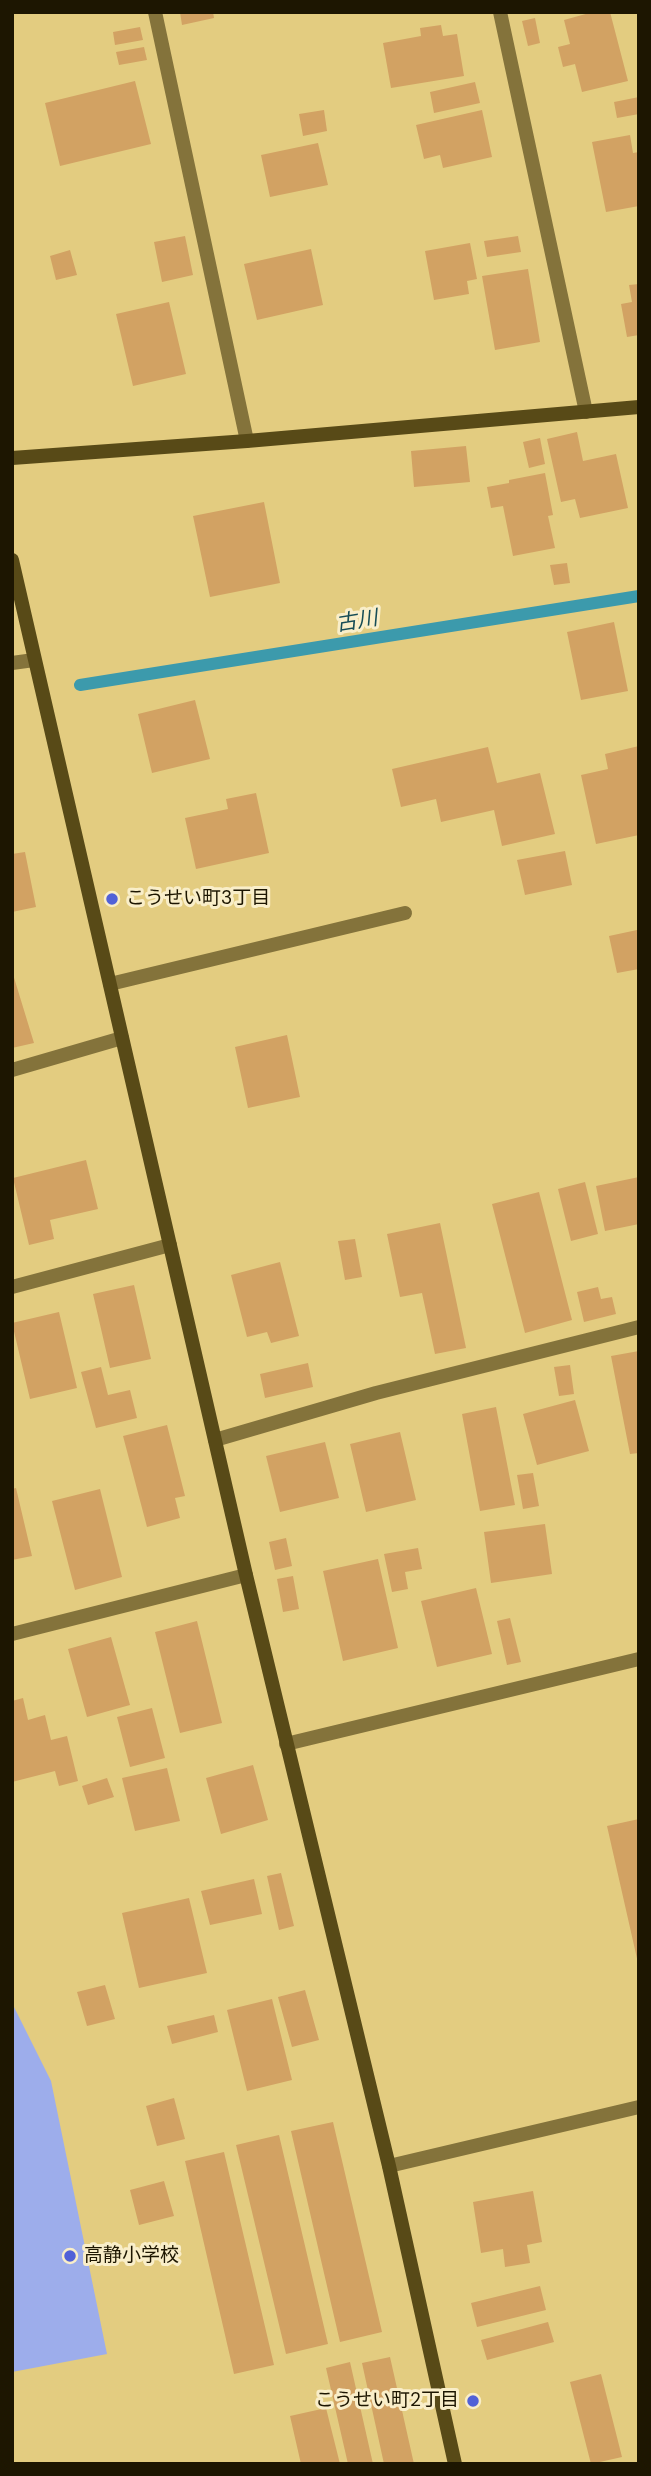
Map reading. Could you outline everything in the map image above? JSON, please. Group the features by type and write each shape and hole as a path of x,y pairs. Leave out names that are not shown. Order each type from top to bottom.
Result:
{"street":[{"path":"155,12 247,441"},
{"path":"500,12 586,412"},
{"path":"12,458 247,441 639,407"},
{"path":"12,560 246,1575 389,2166 455,2464"},
{"path":"12,663 34,660"},
{"path":"110,984 405,913"},
{"path":"12,1070 122,1038"},
{"path":"12,1287 170,1245"},
{"path":"215,1440 376,1393 639,1327"},
{"path":"12,1634 246,1575"},
{"path":"286,1744 639,1659"},
{"path":"389,2166 639,2107"}],"shaded area":[{"path":"12,2003 51,2081 107,2354 12,2372"}],"building":[{"path":"180,12 213,12 214,18 182,25"},
{"path":"593,12 610,12 628,81 582,92 575,64 563,67 558,47 570,44 564,20"},
{"path":"535,18 540,43 528,46 522,21"},
{"path":"441,25 443,36 457,34 464,76 391,88 383,43 421,36 420,28"},
{"path":"140,27 143,40 115,45 113,32"},
{"path":"144,47 147,60 119,65 116,52"},
{"path":"135,81 151,144 60,166 45,103"},
{"path":"475,82 480,103 434,113 430,92"},
{"path":"639,97 639,114 617,118 614,102"},
{"path":"324,110 327,131 303,136 299,114"},
{"path":"482,110 492,157 443,168 440,155 424,159 416,125"},
{"path":"630,135 633,153 639,152 639,206 606,212 592,142"},
{"path":"318,143 328,185 270,197 261,155"},
{"path":"185,236 193,275 162,282 154,242"},
{"path":"518,236 521,252 487,257 484,241"},
{"path":"470,243 477,279 467,281 469,294 434,300 425,251"},
{"path":"311,249 323,305 257,320 244,264"},
{"path":"70,250 77,275 56,280 50,256"},
{"path":"528,269 540,342 495,350 482,276"},
{"path":"639,284 639,335 627,337 621,304 632,302 629,285"},
{"path":"169,302 186,374 133,386 116,314"},
{"path":"577,432 583,461 616,454 628,508 580,518 575,499 561,502 547,439"},
{"path":"540,438 545,464 529,468 523,442"},
{"path":"466,446 470,482 414,487 411,451"},
{"path":"545,473 553,515 548,516 555,548 513,556 503,506 491,508 487,487"},
{"path":"264,502 280,583 210,597 193,516"},
{"path":"567,563 570,583 554,585 550,565"},
{"path":"614,622 628,691 581,700 567,632"},
{"path":"195,700 210,759 152,773 138,714"},
{"path":"639,746 639,835 596,844 581,775 608,769 605,754"},
{"path":"488,747 497,783 540,773 555,834 502,846 494,810 441,822 436,799 401,807 392,769"},
{"path":"256,793 269,853 196,869 185,818 228,809 226,799"},
{"path":"565,851 572,885 525,895 517,860"},
{"path":"25,852 36,907 12,912 12,854"},
{"path":"637,930 639,969 617,973 609,936"},
{"path":"12,971 34,1043 12,1048"},
{"path":"287,1035 300,1097 248,1108 235,1047"},
{"path":"86,1160 98,1209 50,1220 54,1239 29,1245 13,1178"},
{"path":"639,1177 639,1224 605,1231 596,1186"},
{"path":"585,1182 598,1234 571,1241 558,1189"},
{"path":"539,1192 572,1320 525,1333 492,1204"},
{"path":"440,1223 466,1348 435,1354 422,1293 400,1297 387,1234"},
{"path":"355,1239 362,1277 345,1280 338,1241"},
{"path":"280,1262 299,1336 271,1343 267,1332 247,1337 231,1275"},
{"path":"134,1285 151,1359 110,1368 93,1294"},
{"path":"598,1287 601,1299 612,1297 616,1314 584,1322 577,1292"},
{"path":"59,1312 77,1388 30,1399 12,1323"},
{"path":"639,1351 639,1453 630,1454 611,1356"},
{"path":"308,1363 313,1387 265,1398 260,1374"},
{"path":"570,1365 574,1394 559,1396 554,1367"},
{"path":"101,1367 108,1395 130,1390 137,1418 96,1428 81,1372"},
{"path":"575,1400 589,1451 537,1465 523,1414"},
{"path":"496,1407 515,1505 480,1511 462,1414"},
{"path":"167,1425 185,1496 175,1498 180,1518 147,1527 123,1436"},
{"path":"400,1432 416,1500 366,1512 350,1444"},
{"path":"325,1442 339,1498 280,1512 266,1456"},
{"path":"533,1473 539,1506 523,1509 517,1475"},
{"path":"16,1488 32,1556 12,1560 12,1489"},
{"path":"100,1489 122,1577 75,1590 52,1501"},
{"path":"545,1524 552,1574 491,1583 484,1532"},
{"path":"286,1538 292,1566 275,1570 269,1542"},
{"path":"418,1548 422,1569 405,1572 408,1589 392,1592 384,1554"},
{"path":"378,1559 398,1648 343,1661 323,1571"},
{"path":"293,1576 299,1609 283,1612 277,1579"},
{"path":"476,1588 492,1654 437,1667 421,1601"},
{"path":"510,1618 521,1662 507,1665 497,1621"},
{"path":"197,1621 222,1723 180,1733 155,1632"},
{"path":"111,1637 130,1705 87,1717 68,1649"},
{"path":"23,1698 28,1720 45,1715 51,1740 67,1736 78,1781 59,1786 55,1771 12,1782 12,1701"},
{"path":"152,1708 165,1758 130,1767 117,1717"},
{"path":"253,1765 268,1820 221,1834 206,1778"},
{"path":"167,1768 180,1821 135,1831 122,1778"},
{"path":"107,1778 114,1797 88,1805 82,1786"},
{"path":"639,1819 639,1963 638,1963 607,1826"},
{"path":"281,1873 294,1926 279,1930 267,1876"},
{"path":"254,1879 262,1914 210,1925 201,1891"},
{"path":"189,1898 207,1973 139,1988 122,1913"},
{"path":"105,1985 115,2019 87,2026 77,1992"},
{"path":"305,1990 319,2040 292,2047 278,1997"},
{"path":"272,1999 292,2080 247,2091 227,2010"},
{"path":"214,2015 218,2032 172,2044 167,2026"},
{"path":"174,2098 185,2139 157,2146 146,2106"},
{"path":"333,2122 382,2332 340,2342 291,2131"},
{"path":"279,2135 328,2344 286,2354 236,2145"},
{"path":"224,2152 274,2365 234,2374 185,2161"},
{"path":"164,2181 174,2216 139,2225 130,2190"},
{"path":"533,2191 542,2242 527,2245 530,2263 505,2267 503,2249 481,2253 473,2202"},
{"path":"540,2286 546,2310 477,2327 471,2303"},
{"path":"548,2322 554,2342 487,2360 481,2340"},
{"path":"390,2357 414,2464 384,2464 362,2363"},
{"path":"350,2362 373,2464 348,2464 326,2368"},
{"path":"601,2374 622,2457 591,2464 570,2382"},
{"path":"326,2408 340,2464 301,2464 290,2416"}],"waterway":[{"name":"古川","path":"80,685 639,596"}],"place":[{"name":"こうせい町3丁目","path":"112,899"},
{"name":"高静小学校","path":"70,2256"},
{"name":"こうせい町2丁目","path":"473,2401"}]}
